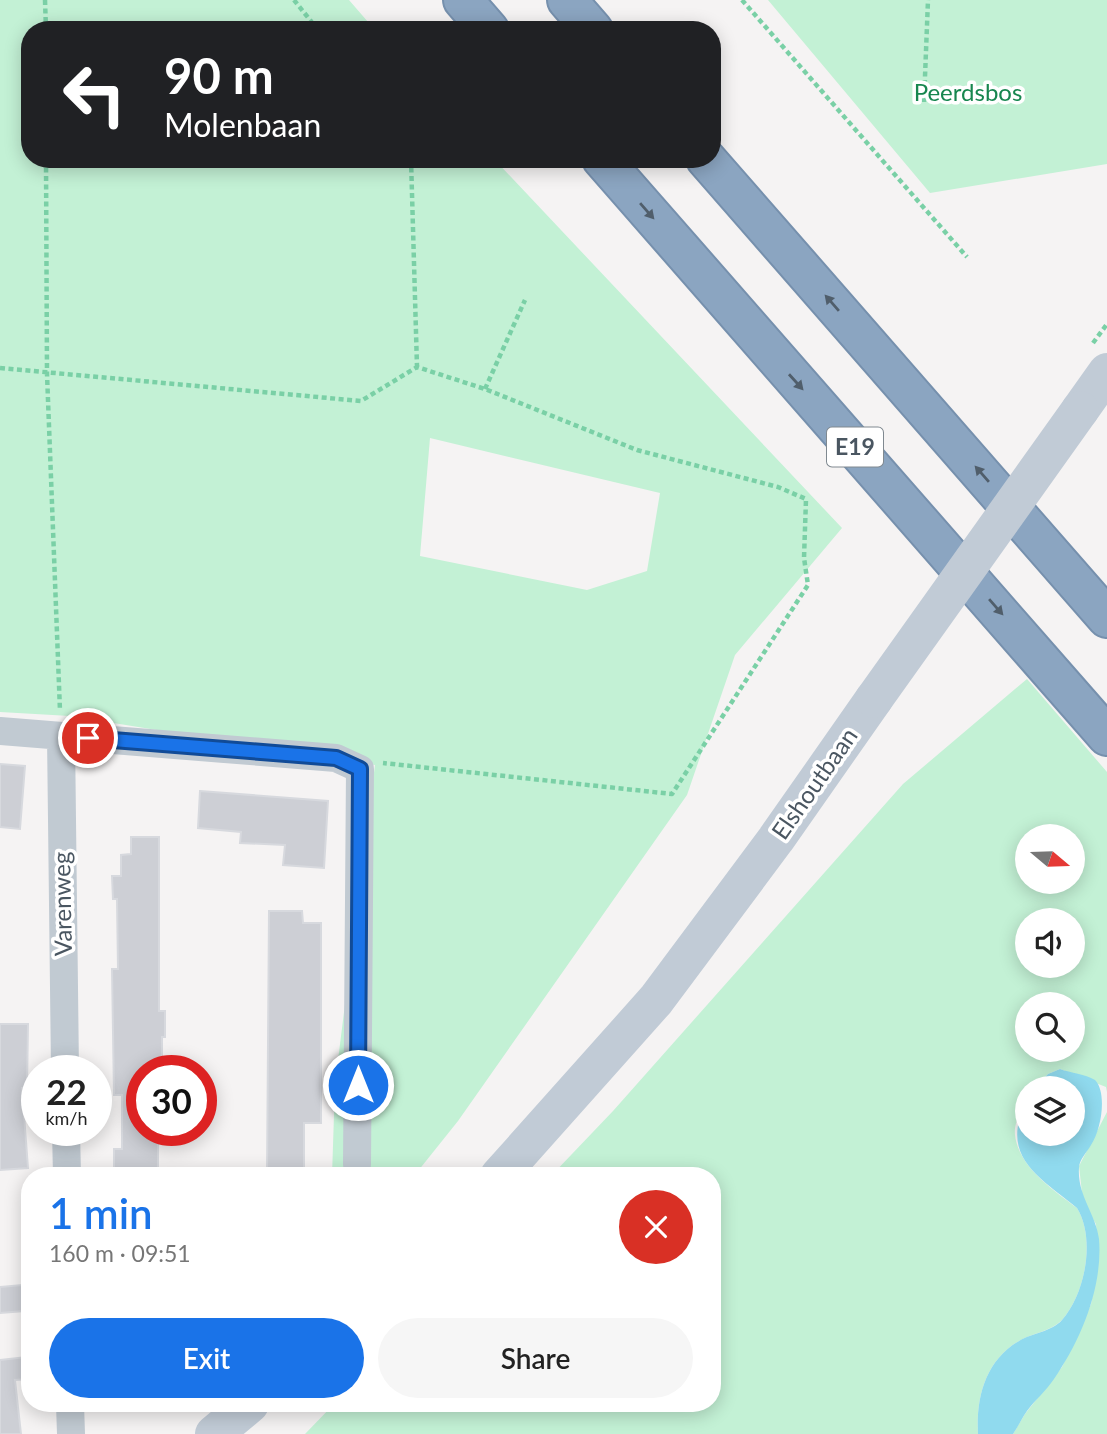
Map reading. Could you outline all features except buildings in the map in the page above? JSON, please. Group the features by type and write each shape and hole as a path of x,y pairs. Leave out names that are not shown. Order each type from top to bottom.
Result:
{"highway":[{"path":"463,0 481,21"},
{"path":"567,0 585,21"},
{"name":"E19","path":"610,168 1107,736"},
{"path":"714,168 1107,618"}],"main road":[{"name":"Elshoutbaan","path":"507,1167 605,1060 664,990 768,850 1107,372"},
{"path":"214,1434 240,1412"}],"street":[{"path":"0,731 336,758 360,769 358,1164"},
{"name":"Varenweg","path":"61,736 65,1055"},
{"path":"66,1146 67,1167"},
{"path":"70,1412 71,1434"}],"path":[{"path":"45,0 46,21"},
{"path":"294,0 311,21"},
{"path":"743,0 967,257"},
{"path":"924,102 929,0"},
{"path":"46,168 47,374 61,736"},
{"path":"411,168 417,367"},
{"path":"485,389 525,300"},
{"path":"0,368 361,401 417,367 485,389 637,450 778,487 806,499 804,558 808,585 672,793 336,758"}],"green space":[{"path":"0,0 349,0 367,21 21,21 21,168 502,168 842,528 735,655 687,795 458,1121 421,1167 332,1167 335,1084 375,765 70,716 0,712","holes":["430,438 660,493 647,571 587,590 420,556"]},
{"name":"Peerdsbos","path":"768,0 1107,0 1107,164 930,193"},
{"path":"1027,679 1107,772 1107,1092 1106,1087 1085,1079 1085,1076 1060,1069 1046,1076 1015,1076 1015,1146 1018,1146 1030,1168 1048,1186 1077,1208 1083,1221 1087,1250 1077,1296 1062,1320 1007,1349 991,1370 981,1394 978,1434 305,1434 326,1412 721,1412 721,1167 560,1167 613,1111 903,784"},
{"path":"1107,1112 1107,1434 1013,1434 1025,1414 1062,1367 1091,1304 1098,1263 1096,1224 1082,1193 1079,1166"}],"water":[{"path":"1060,1069 1087,1076 1095,1080 1101,1093 1102,1111 1098,1129 1079,1165 1081,1187 1099,1239 1094,1294 1081,1330 1064,1364 1027,1411 1013,1434 978,1434 981,1394 998,1359 1019,1341 1062,1320 1077,1296 1085,1266 1086,1235 1077,1208 1037,1175 1027,1164 1019,1146 1085,1146 1085,1076 1046,1076"}],"route":[{"path":"88,738 336,758 360,769 358,1085"}]}
